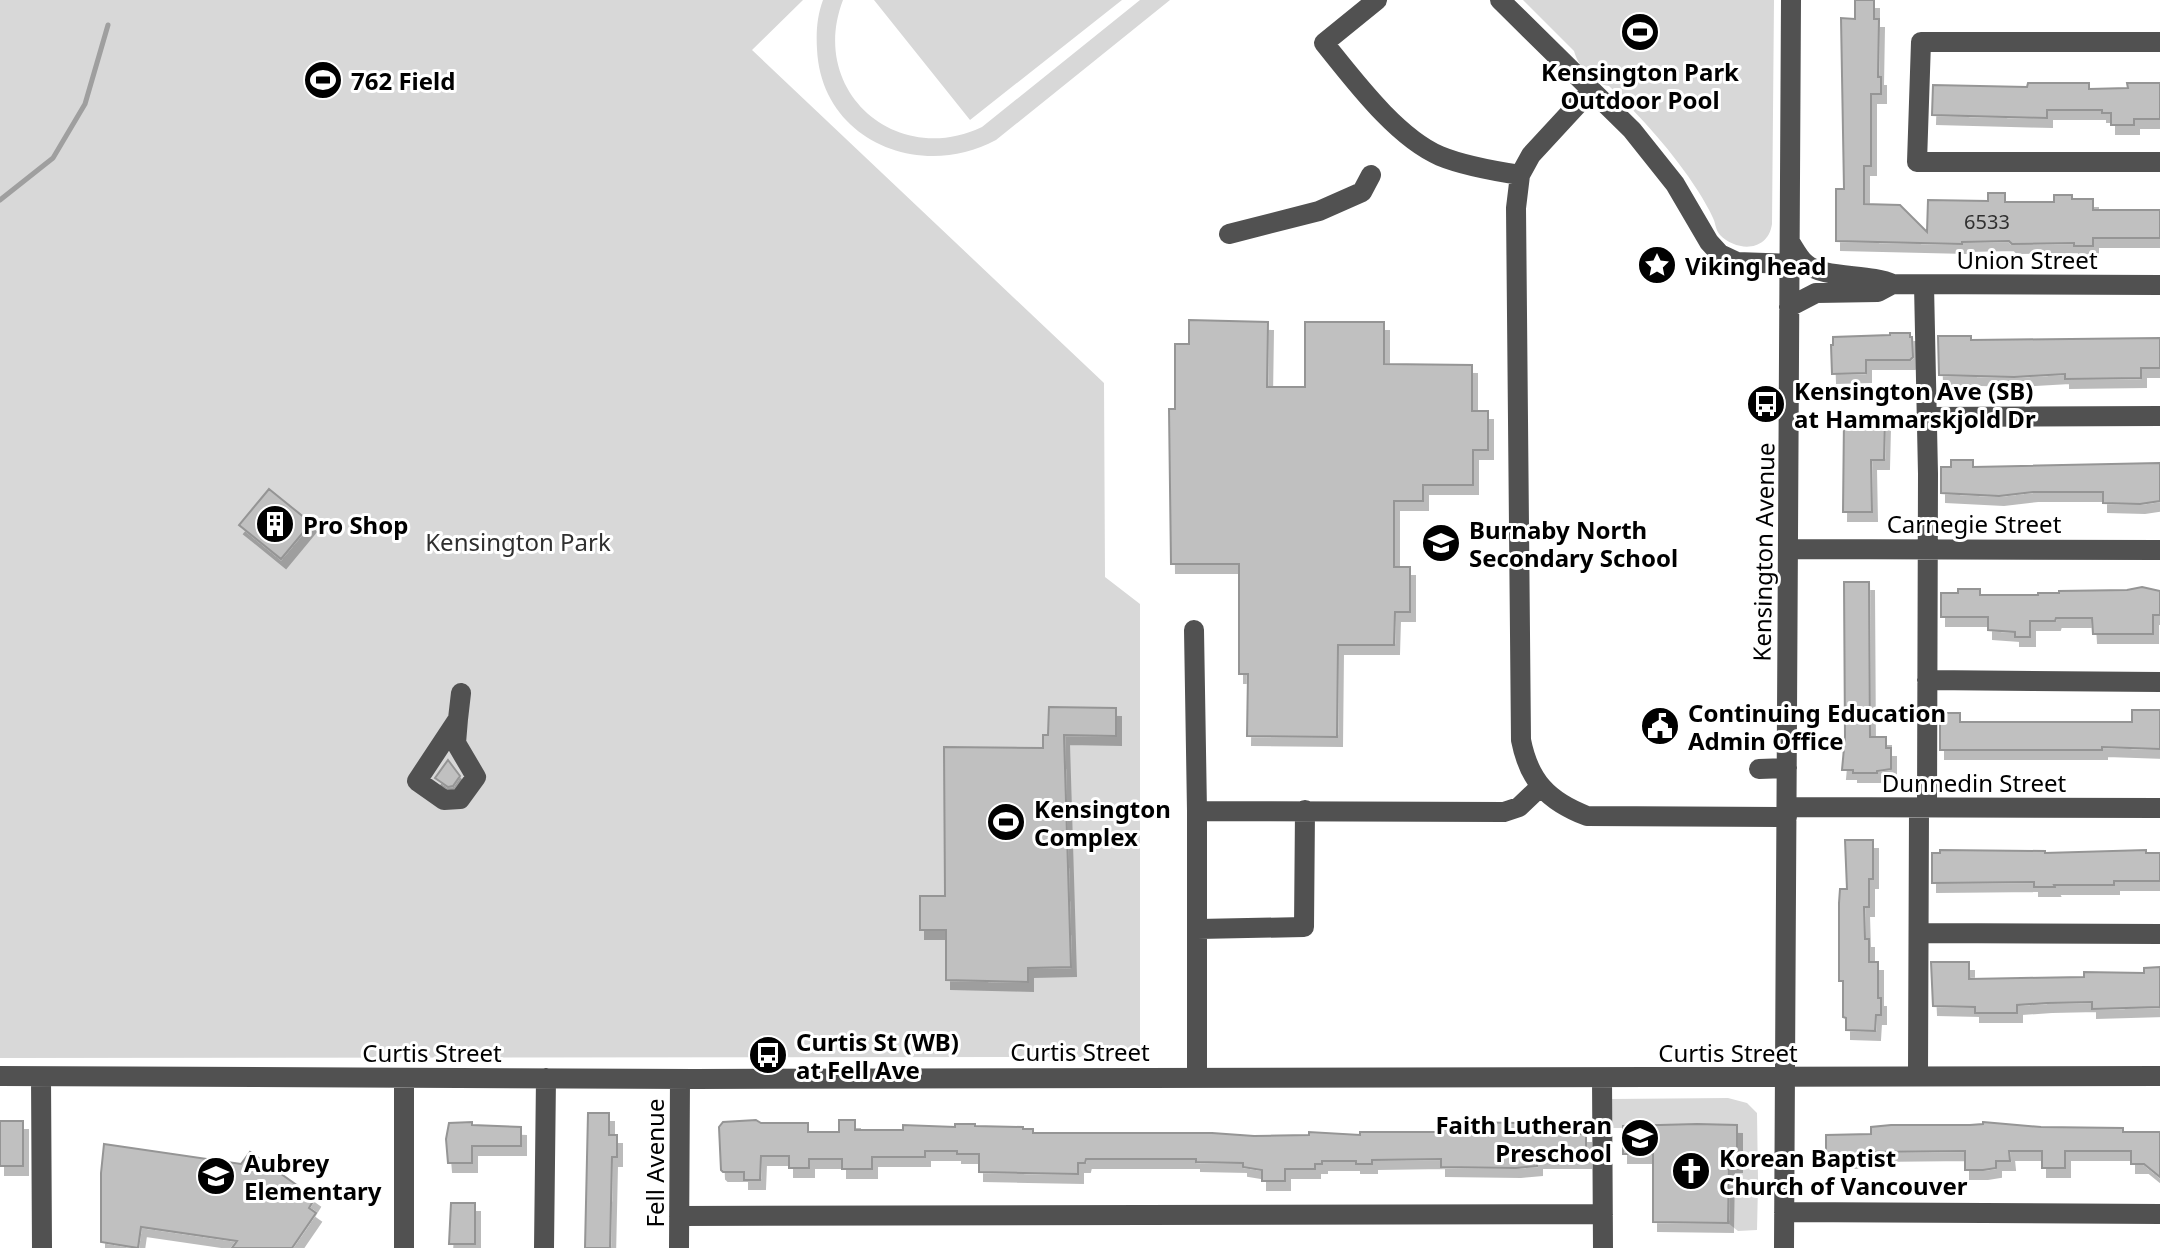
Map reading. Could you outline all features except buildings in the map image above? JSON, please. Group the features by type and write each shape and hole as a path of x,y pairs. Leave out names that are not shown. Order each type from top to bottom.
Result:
{"street":[{"path":"1377,0 1324,43 1366,95 1386,116 1440,156 1520,175"},
{"path":"1500,0 1632,130 1675,184 1709,242 1720,254 1737,262 1790,264"},
{"name":"Kensington Avenue","path":"1784,1248 1791,0"},
{"path":"2160,42 1921,42 1917,162 2160,162"},
{"path":"1197,811 1504,812 1519,807 1540,787 1526,765 1521,740 1516,223 1520,175 1546,136 1591,90"},
{"path":"1229,234 1319,211 1362,192 1371,175"},
{"name":"Union Street","path":"1790,242 1805,264 1816,269 1879,278 1893,284 2160,285"},
{"name":"Union Street","path":"1789,307 1816,293 1878,292 1893,284"},
{"path":"1918,1076 1927,680 1924,285"},
{"path":"1926,417 2160,416"},
{"name":"Carnegie Street","path":"1789,549 2160,550"},
{"path":"1194,630 1197,1077"},
{"path":"1927,680 2160,682"},
{"path":"458,719 461,693"},
{"path":"1759,769 1787,768"},
{"name":"Dunnedin Street","path":"1540,787 1563,807 1587,816 1923,808 2160,808"},
{"path":"1198,929 1304,927 1305,810"},
{"path":"1921,933 2160,934"},
{"name":"Curtis Street","path":"0,1076 680,1079 2160,1076"},
{"path":"41,1077 42,1248"},
{"path":"404,1078 404,1248"},
{"path":"544,1248 546,1078"},
{"path":"1602,1078 1603,1248"},
{"name":"Fell Avenue","path":"679,1248 680,1079"},
{"path":"1784,1212 2160,1214"},
{"path":"679,1216 1603,1214"}],"green space":[{"name":"Kensington Park","path":"0,0 803,0 752,50 1104,383 1105,577 1140,604 1140,1057 0,1058"},
{"path":"823,0 843,0 835,33 838,64 849,91 867,113 891,129 919,137 950,137 982,127 1140,0 1170,0 996,140 967,152 937,156 907,153 880,144 856,129 836,108 823,81 817,49 817,24"},
{"path":"874,0 1122,0 970,120"},
{"path":"1523,0 1774,0 1772,224 1765,240 1743,246 1720,235 1698,191 1656,136 1609,86 1597,82 1587,73 1574,51"},
{"path":"1728,1098 1747,1103 1757,1113 1758,1180 1728,1180 1729,1163 1737,1162 1737,1125 1612,1128 1611,1099"},
{"path":"1758,1185 1757,1230 1738,1231 1728,1223 1728,1186"}],"waterway":[{"path":"0,200 53,158 85,104 108,25"}],"place":[{"name":"Kensington Park Outdoor Pool","path":"1640,32"},
{"name":"762 Field","path":"323,80"},
{"name":"Viking head","path":"1657,265"},
{"name":"Kensington Ave (SB) at Hammarskjold Dr","path":"1766,404"},
{"name":"Pro Shop","path":"275,524"},
{"name":"Burnaby North Secondary School","path":"1441,543"},
{"name":"Continuing Education Admin Office","path":"1660,726"},
{"name":"Kensington Complex","path":"1006,822"},
{"name":"Curtis St (WB) at Fell Ave","path":"768,1055"},
{"name":"Faith Lutheran Preschool","path":"1640,1138"},
{"name":"Korean Baptist Church of Vancouver","path":"1691,1171"},
{"name":"Aubrey Elementary","path":"216,1176"}]}
